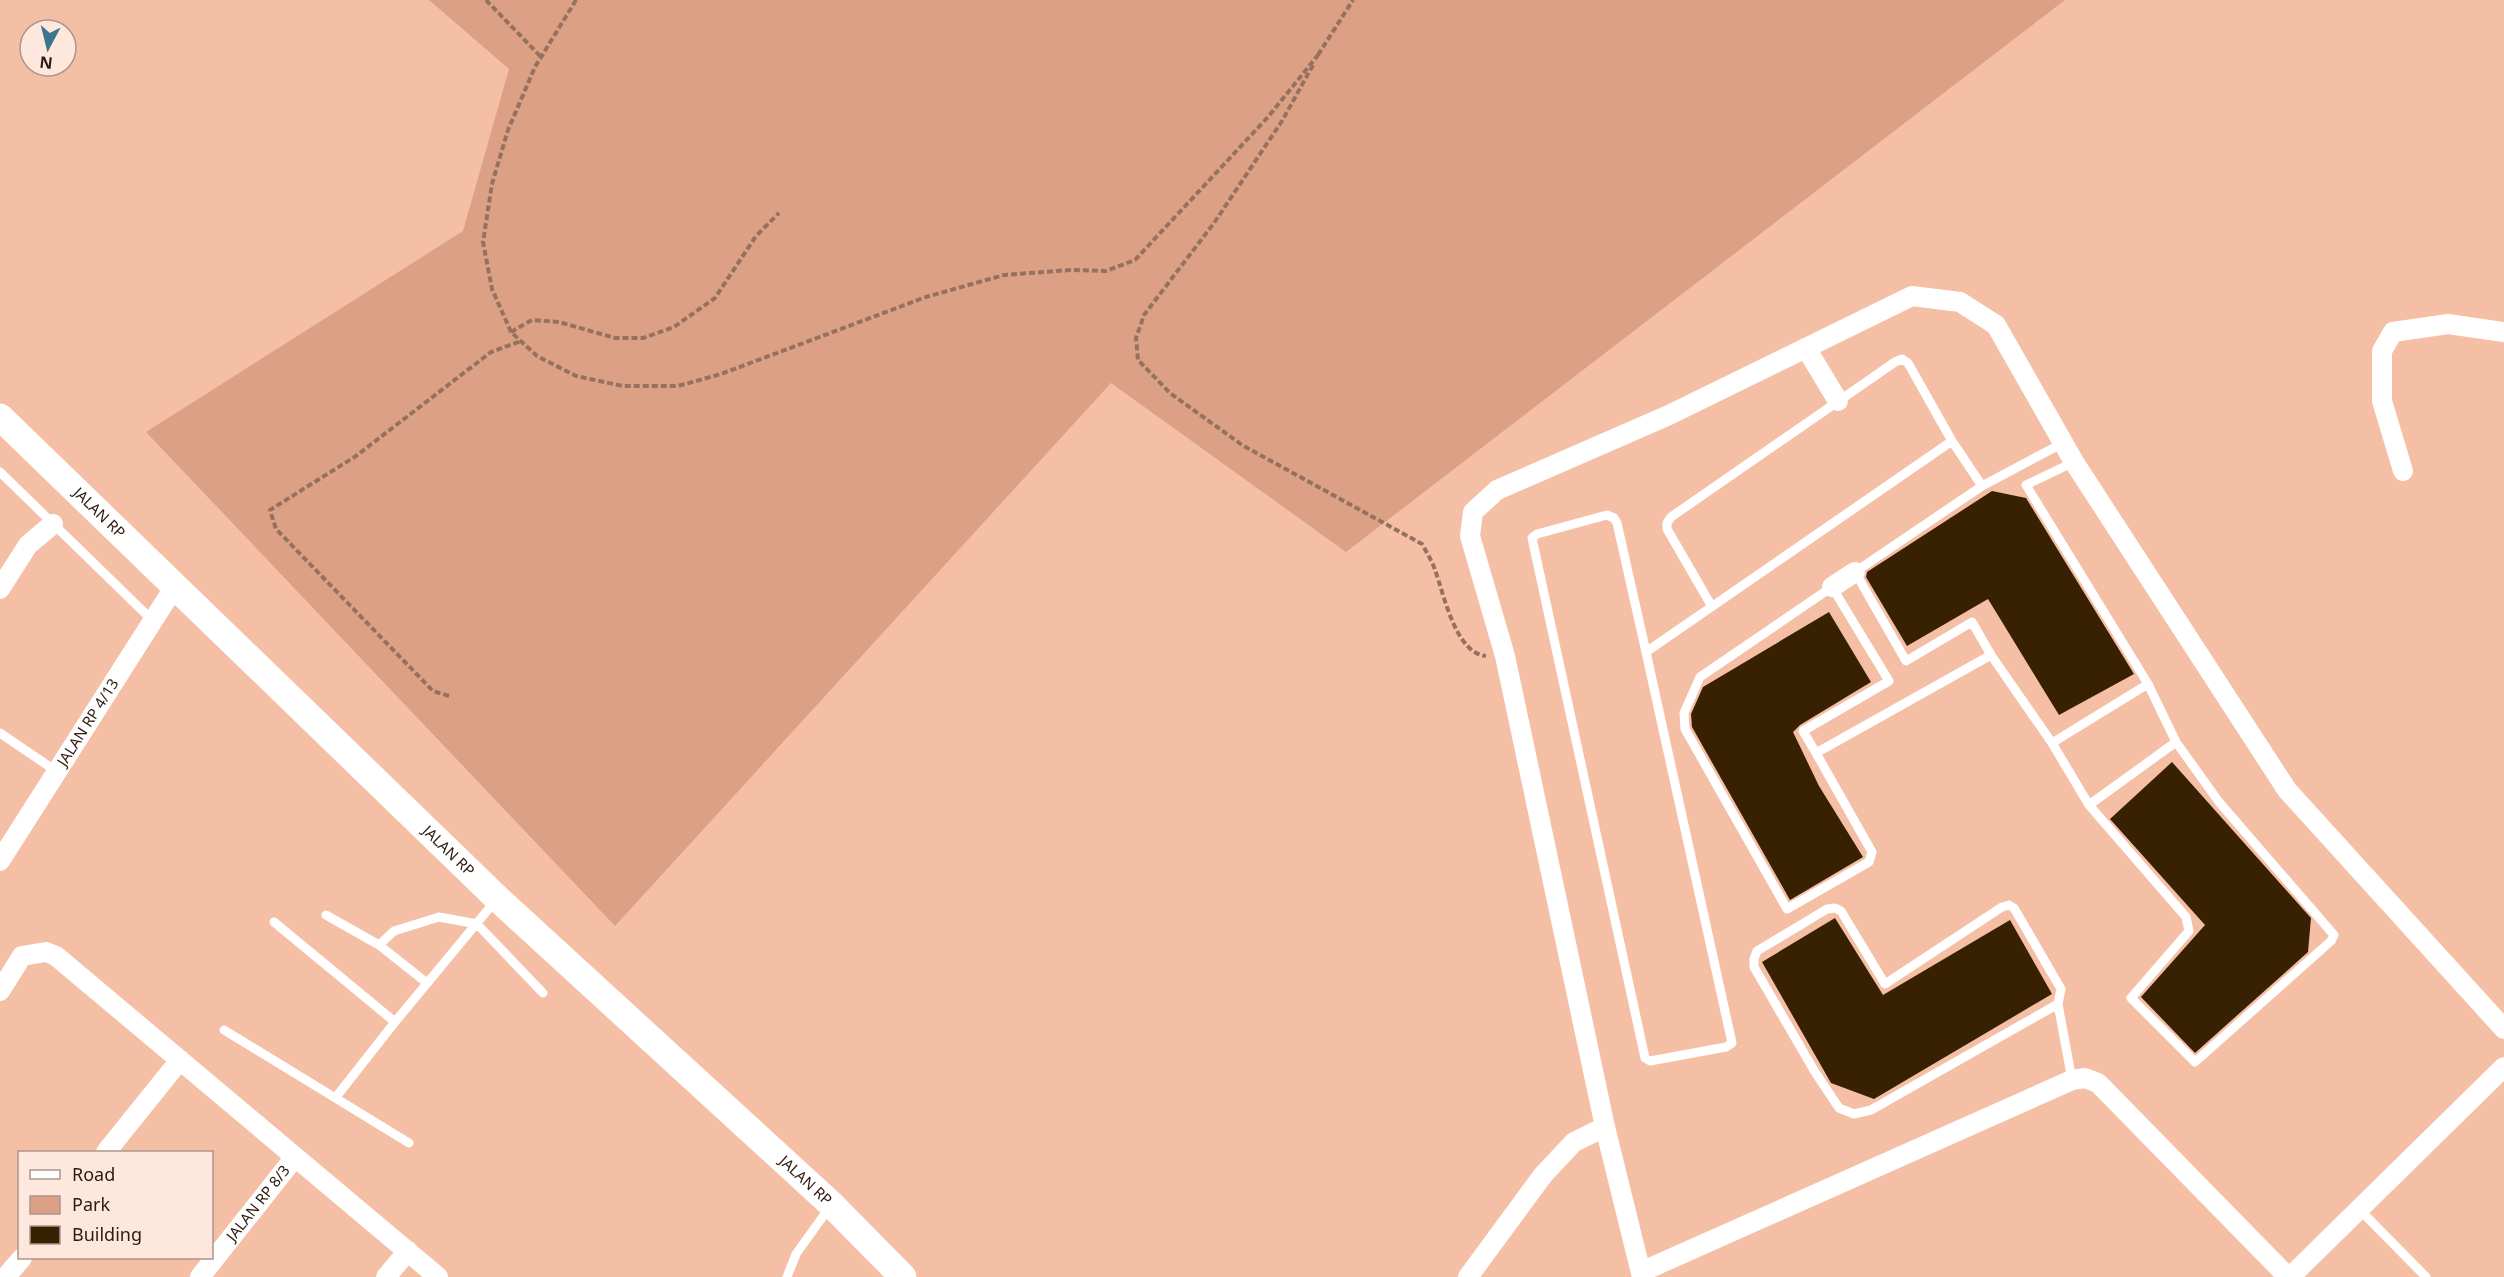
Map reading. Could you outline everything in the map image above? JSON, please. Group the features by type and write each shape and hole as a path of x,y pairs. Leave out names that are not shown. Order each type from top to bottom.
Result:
{"street":[{"path":"2504,1029 2287,790 2062,443 1996,325 1960,302 1912,296 1669,415 1497,490 1473,512 1470,536 1505,656 1605,1127 1641,1275 2072,1080 2085,1078 2098,1083 2289,1277 2504,1067"},
{"path":"2403,471 2382,401 2382,351 2394,332 2448,324 2504,332"},
{"path":"1806,348 1838,401"},
{"name":"JALAN RP","path":"0,417 497,898 831,1204 903,1277"},
{"path":"0,589 28,545 53,524"},
{"path":"1832,587 1855,572"},
{"name":"JALAN RP 4/13","path":"0,861 175,586"},
{"path":"0,991 22,956 46,952 56,956 438,1277"},
{"path":"107,1151 180,1060"},
{"path":"1468,1277 1543,1175 1574,1142 1605,1127"},
{"name":"JALAN RP 8/3","path":"200,1277 295,1157"},
{"path":"386,1277 408,1251"},
{"path":"8,1272 20,1259"}],"lane":[{"path":"1712,605 1667,529 1667,523 1671,517 1894,362 1902,359 1908,363 1952,441 1982,486"},
{"path":"1646,652 1952,441"},
{"path":"2062,443 1982,486 1855,572 1906,661 1972,622 1991,655 2052,743 2089,805 2186,917 2189,931 2132,998 2195,1062 2331,941 2334,935 2219,802 2176,742 2148,684 2026,485 2074,462"},
{"path":"0,472 152,620"},
{"path":"1607,515 1614,518 1646,652 1732,1042 1726,1047 1650,1061 1645,1058 1532,538 1537,534 1607,515"},
{"path":"1832,587 1889,681 1803,731 1872,852 1872,857 1869,862 1787,909 1685,729 1684,713 1700,677 1832,587"},
{"path":"1816,753 1991,655"},
{"path":"2052,743 2148,684"},
{"path":"0,733 56,771"},
{"path":"2089,805 2176,742"},
{"path":"336,1097 497,898"},
{"path":"2058,1004 1871,1110 1854,1114 1839,1108 1815,1072 1754,967 1754,959 1757,951 1827,909 1835,908 1841,911 1885,984 2009,905 2014,909 2061,989 2058,1004 2072,1080"},
{"path":"326,915 379,945 427,983"},
{"path":"379,945 394,931 439,917 477,924 543,993"},
{"path":"274,922 395,1022"},
{"path":"224,1030 409,1143"},
{"path":"787,1277 796,1254 831,1204"},
{"path":"2360,1210 2426,1277"}],"path":[{"path":"486,0 541,57"},
{"path":"576,0 541,57 508,130 492,184 483,242 492,289 512,332 537,356 576,376 623,386 678,386 721,374 926,297 1004,275 1070,270 1106,271 1135,260 1268,117 1318,55"},
{"path":"1353,0 1318,55 1282,121 1214,223 1144,315 1136,338 1138,360 1170,393 1242,445 1422,544 1434,567 1452,622 1465,644 1482,656 1505,656"},
{"path":"512,332 532,320 559,322 615,338 643,338 674,327 715,298 756,236 779,213"},
{"path":"449,696 433,691 276,529 270,510 356,456 491,352 521,341"}],"green space":[{"path":"429,0 2065,0 1346,552 1111,383 615,926 146,432 463,231 509,69"}],"building":[{"path":"1992,491 2026,498 2134,674 2059,715 1988,599 1907,646 1866,577 1867,572"},
{"path":"1829,612 1871,682 1800,725 1793,732 1819,786 1863,857 1790,900 1692,727 1691,714 1703,687"},
{"path":"2172,762 2311,918 2308,952 2195,1053 2141,997 2205,925 2110,819"},
{"path":"1835,918 1883,995 2010,920 2052,994 1874,1099 1831,1083 1762,962"}]}
